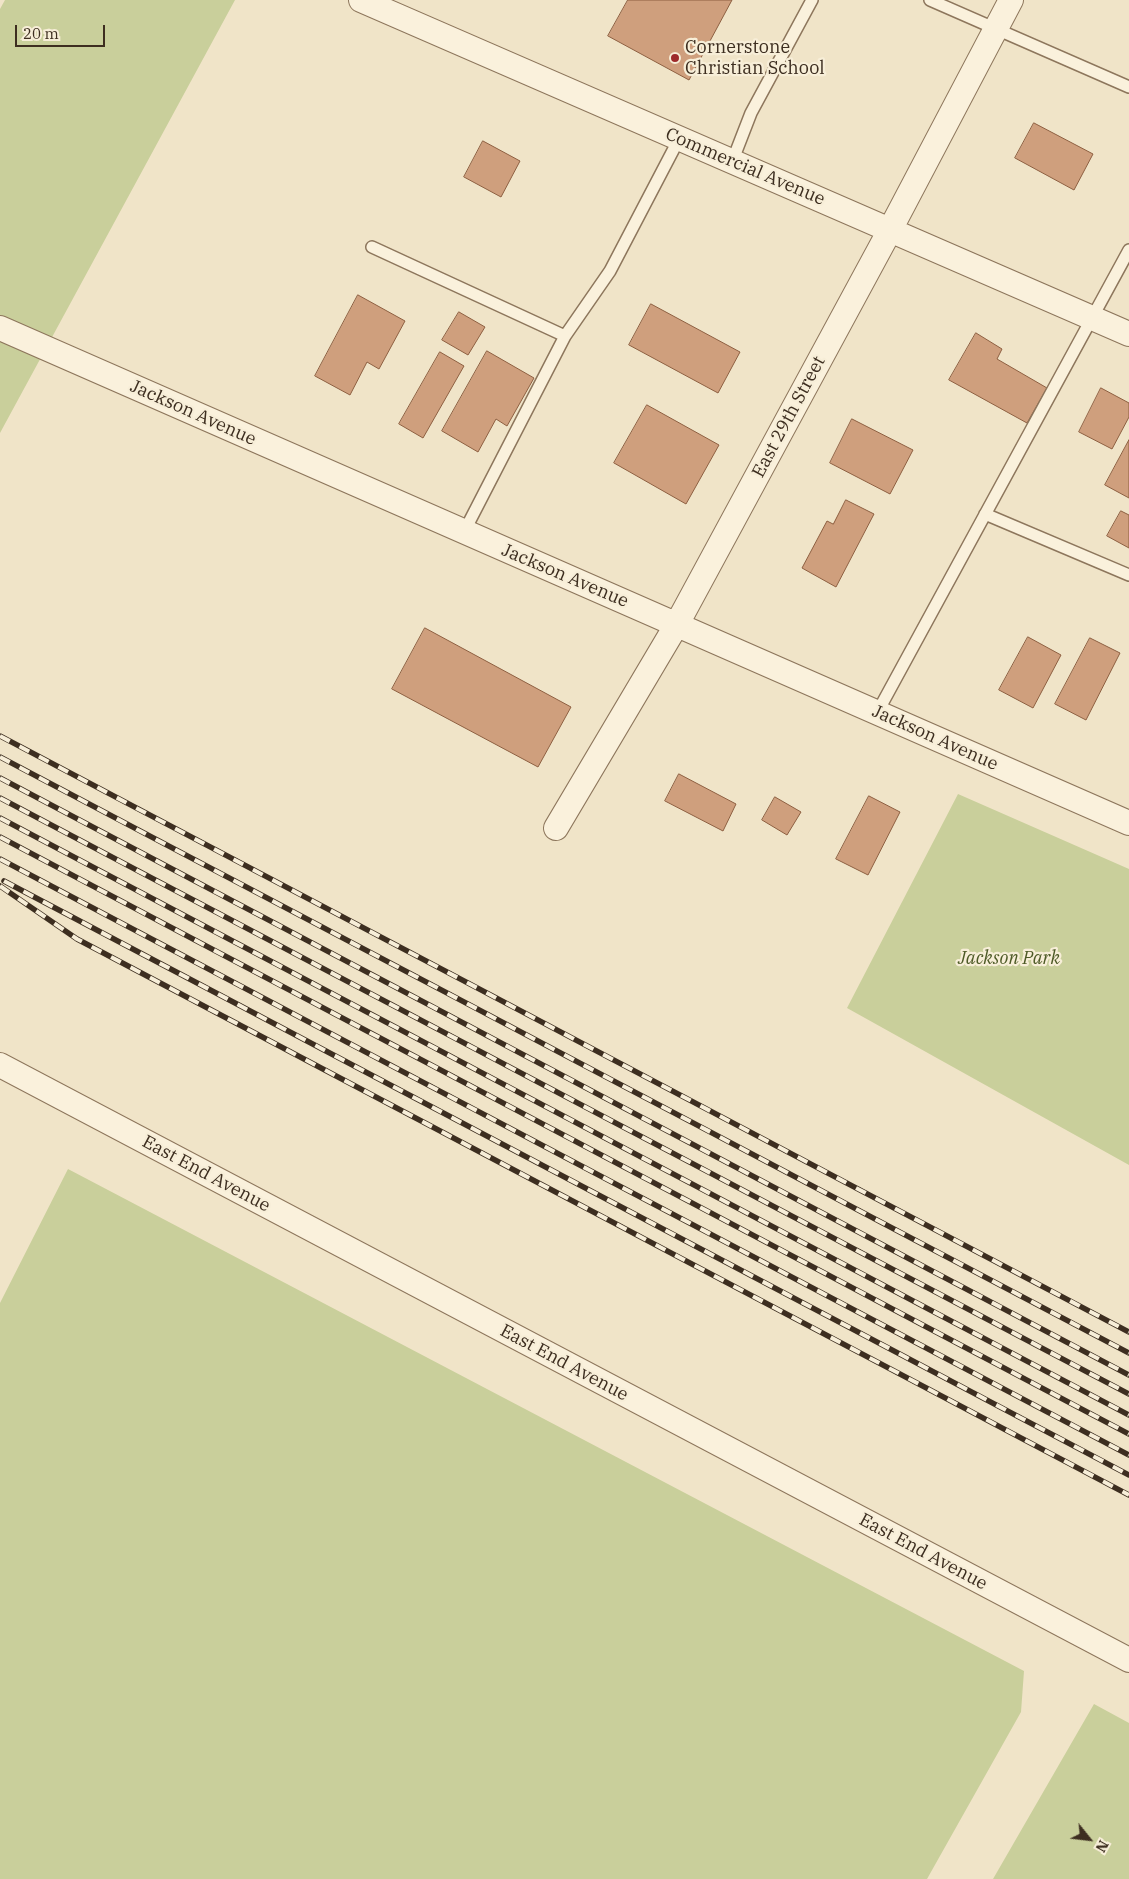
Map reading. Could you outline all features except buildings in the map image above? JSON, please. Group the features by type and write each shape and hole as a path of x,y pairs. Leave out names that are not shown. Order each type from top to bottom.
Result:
{"street":[{"name":"East 29th Street","path":"556,828 677,624 890,230 1011,0"},
{"name":"Commercial Avenue","path":"372,2 679,139 1129,334"},
{"name":"Jackson Avenue","path":"0,328 1129,823"},
{"name":"East End Avenue","path":"0,1065 1129,1660"}],"lane":[{"path":"732,162 751,113 812,0"},
{"path":"930,0 1129,87"},
{"path":"464,532 566,336 610,271 679,139"},
{"path":"372,247 566,336"},
{"path":"876,713 1129,250"},
{"path":"985,514 1129,575"}],"green space":[{"path":"5,0 235,0 0,433 0,9"},
{"name":"Jackson Park","path":"958,794 1129,869 1129,1165 847,1008"},
{"path":"68,1169 1024,1671 1021,1712 927,1879 0,1879 0,1303"},
{"path":"1094,1704 1129,1723 1129,1879 993,1879"}],"railway":[{"path":"0,736 1129,1332"},
{"path":"0,757 1129,1353"},
{"path":"0,778 1129,1375"},
{"path":"0,798 1129,1394"},
{"path":"0,818 1129,1415"},
{"path":"0,837 1129,1434"},
{"path":"0,859 1129,1455"},
{"path":"4,881 1129,1475"},
{"path":"0,886 77,939 1129,1495"}],"place":[{"name":"Cornerstone Christian School","path":"675,58"}]}
